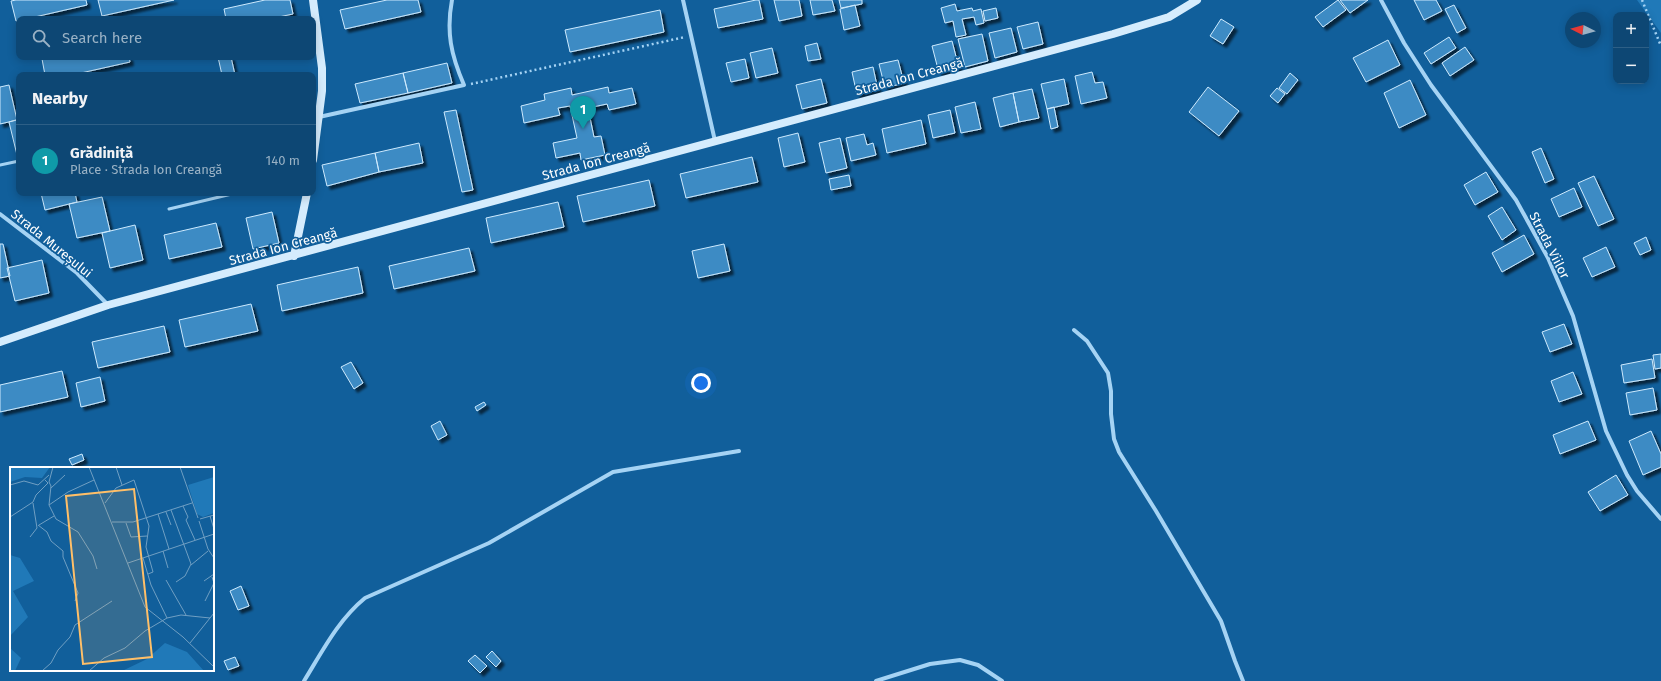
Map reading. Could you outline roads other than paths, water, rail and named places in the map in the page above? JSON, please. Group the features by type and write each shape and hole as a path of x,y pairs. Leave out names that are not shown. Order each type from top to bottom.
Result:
{"street":[{"path":"313,0 316,16"},
{"path":"316,19 322,68 322,91 316,118 464,85 451,47 450,28 452,0"},
{"path":"683,0 715,141"},
{"name":"Strada Ion Creangă","path":"0,342 108,305 294,256 1148,24 1169,17 1196,0"},
{"name":"Strada Viilor","path":"1381,0 1404,43 1427,79 1516,200 1544,252 1573,316 1606,431 1627,475 1637,491 1661,519"},
{"path":"294,256 306,196"},
{"name":"Strada Mureșului","path":"0,214 77,273 108,305"},
{"path":"1074,330 1087,341 1108,373 1111,391 1111,414 1114,439 1119,452 1221,621 1243,681"},
{"path":"304,681 343,619 365,598 489,543 613,472 739,451"},
{"path":"876,681 930,664 960,660 978,665 1002,681"}],"lane":[{"path":"0,165 16,162"},
{"path":"169,209 223,196"}],"place":[{"name":"Grădiniță","path":"583,129"}]}
